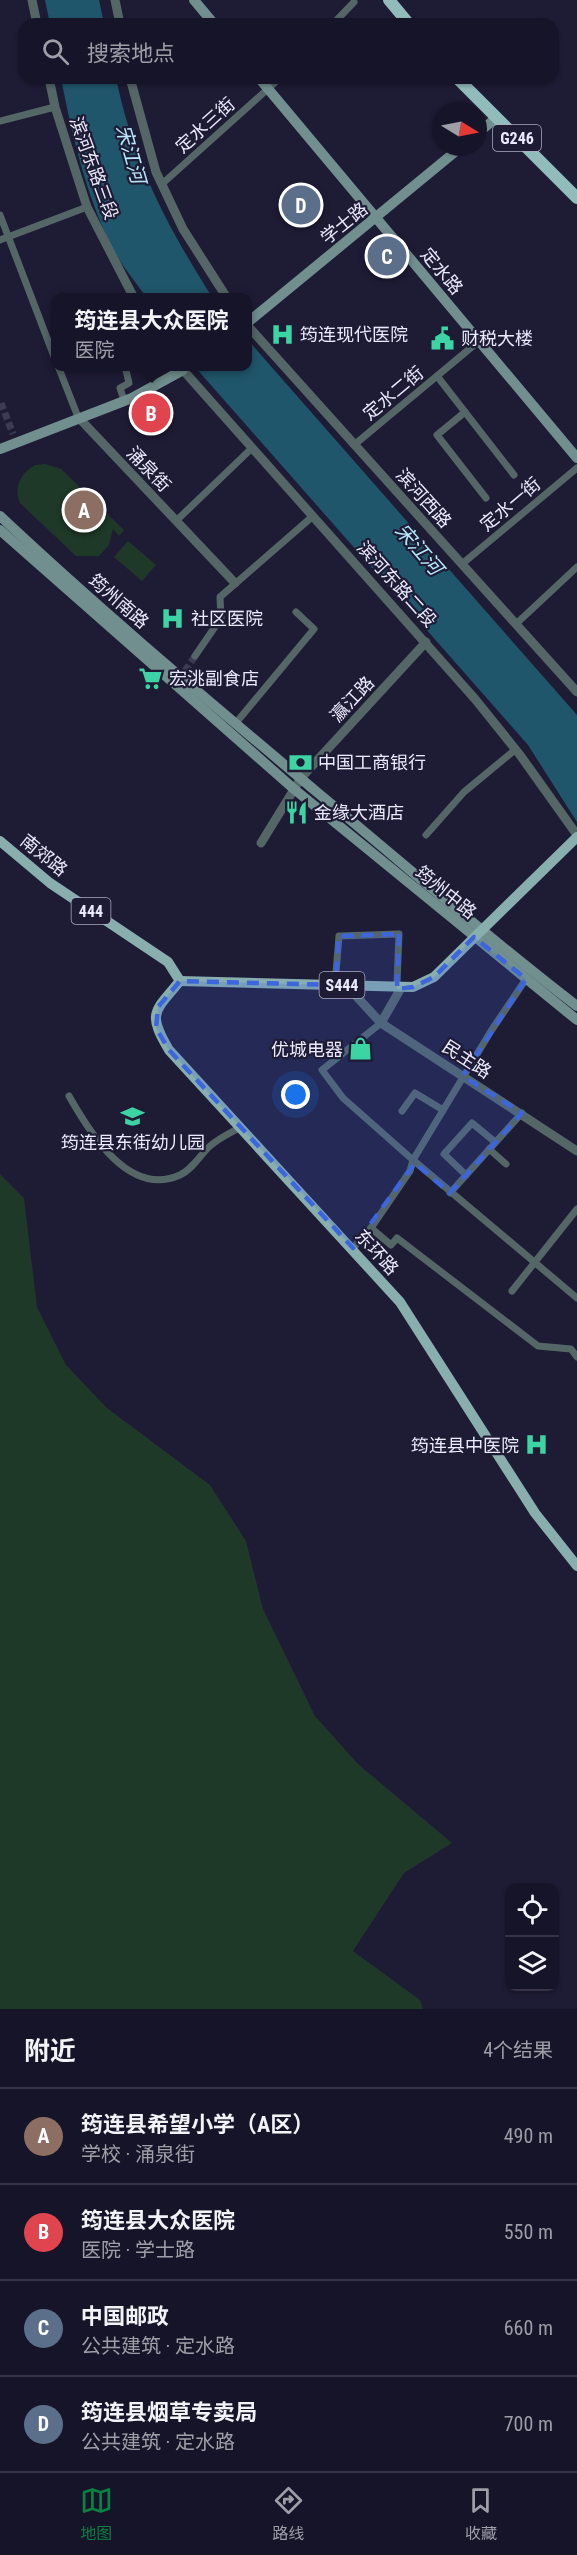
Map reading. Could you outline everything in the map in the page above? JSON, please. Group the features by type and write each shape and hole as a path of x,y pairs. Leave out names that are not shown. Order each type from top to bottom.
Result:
{"highway":[{"path":"389,0 404,18"},
{"name":"G246","path":"463,84 577,198"}],"main road":[{"path":"194,0 209,18"},
{"name":"定水路","path":"264,84 577,458"},
{"path":"487,126 496,118"},
{"name":"学士路","path":"252,320 450,156"},
{"path":"0,449 15,438 124,400 178,371"},
{"name":"筠州南路","path":"0,516 64,576 184,674 235,724 301,778"},
{"name":"筠州南路","path":"2,535 294,789"},
{"name":"筠州中路","path":"301,778 478,933 526,979 577,1020"},
{"name":"筠州中路","path":"294,789 478,933 577,1006"},
{"name":"S444","path":"180,981 413,987 434,977 577,836"},
{"name":"南郊路","path":"0,841 50,883 168,962 180,981"},
{"name":"东环路","path":"180,981 158,1007 156,1028 169,1050 353,1248 400,1302 535,1513 577,1566"}],"street":[{"path":"32,0 36,18"},
{"path":"115,0 119,18"},
{"path":"339,18 354,2"},
{"name":"滨河东路三段","path":"50,84 55,107 87,207 132,293"},
{"path":"132,84 156,172 183,229 224,293"},
{"name":"定水三街","path":"162,184 274,84"},
{"path":"0,121 55,107"},
{"path":"4,238 87,207"},
{"path":"0,215 4,238 51,350"},
{"name":"滨河西路","path":"252,330 577,692"},
{"name":"定水二街","path":"354,445 479,341"},
{"name":"涌泉街","path":"60,371 78,417 235,583"},
{"path":"124,400 120,388 129,383 126,371"},
{"name":"滨河东路二段","path":"187,371 252,448 426,642 516,749 577,836"},
{"path":"437,376 514,475"},
{"path":"465,412 437,435 486,498"},
{"path":"176,521 252,448"},
{"name":"定水一街","path":"462,564 577,468"},
{"path":"195,656 221,618 220,597 235,583 244,580 313,516"},
{"path":"516,624 577,567"},
{"path":"235,724 314,629 297,612"},
{"name":"瀛江路","path":"261,843 301,778 426,642"},
{"path":"426,835 464,792 516,749"},
{"path":"340,985 339,936 399,934 397,983 401,988 381,1023 322,1070 343,1098 412,1160 577,1298"},
{"path":"353,1248 371,1228 410,1171 412,1160 526,979"},
{"name":"民主路","path":"340,985 381,1023 577,1151"},
{"path":"402,1111 415,1093 443,1110"},
{"path":"69,1096 114,1159 126,1172 153,1179 162,1180 181,1175 209,1146 241,1127"},
{"path":"450,1193 522,1113"},
{"path":"466,1176 444,1154 472,1123 495,1142"},
{"path":"489,1149 506,1164"},
{"path":"512,1291 577,1209"},
{"path":"371,1228 391,1245 397,1238 538,1346 571,1349 577,1357"}],"highlighted area":[{"path":"399,934 397,989 413,987 434,977 474,937 526,979 463,1076 522,1113 450,1193 415,1163 353,1248 169,1050 156,1028 158,1007 180,981 335,985 339,936"}],"green space":[{"path":"45,464 61,469 124,530 119,536 113,529 109,545 99,556 76,556 20,503 18,486 22,476 35,465"},
{"path":"128,541 156,565 142,581 114,557"},
{"path":"0,1174 24,1198 37,1307 66,1365 107,1408 210,1485 246,1541 263,1609 315,1716 358,1764 452,1843 404,1873 353,1951 420,2000 423,2009 0,2009"}],"water":[{"path":"45,0 99,0 103,18 49,18"},
{"name":"宋江河","path":"62,84 117,84 142,166 166,218 210,293 143,293 112,247 87,186"},
{"name":"宋江河","path":"252,345 577,715 577,822 528,745 199,371 252,371"}],"tunnel":[{"path":"1,403 13,434"},
{"path":"185,671 195,656"}],"place":[{"name":"筠连县烟草专卖局","path":"301,205"},
{"name":"中国邮政","path":"387,256"},
{"name":"筠连现代医院","path":"282,334"},
{"name":"财税大楼","path":"443,338"},
{"name":"筠连县大众医院","path":"151,413"},
{"name":"筠连县希望小学（A区）","path":"84,510"},
{"name":"社区医院","path":"173,618"},
{"name":"宏洮副食店","path":"151,678"},
{"name":"中国工商银行","path":"300,762"},
{"name":"金缘大酒店","path":"296,812"},
{"name":"优城电器","path":"361,1049"},
{"name":"筠连县东街幼儿园","path":"133,1116"},
{"name":"筠连县中医院","path":"537,1445"}]}
